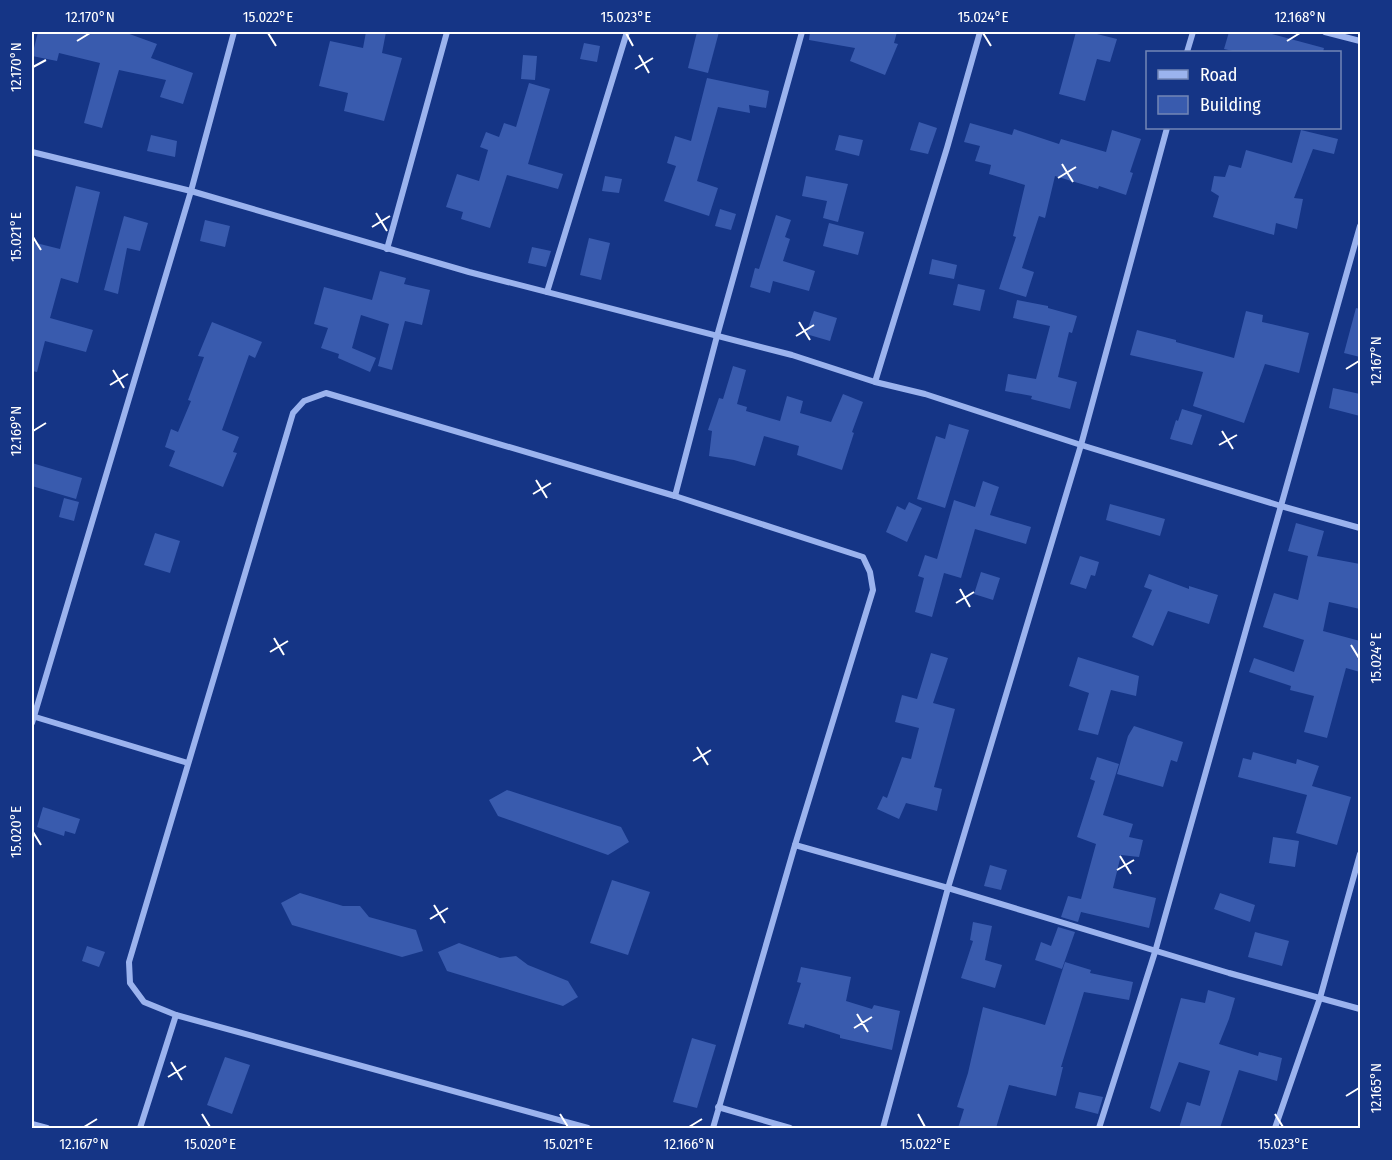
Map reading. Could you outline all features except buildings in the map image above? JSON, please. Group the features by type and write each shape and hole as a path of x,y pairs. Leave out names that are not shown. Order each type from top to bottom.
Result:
{"street":[{"path":"188,763 32,719 191,191 234,32"},
{"path":"387,249 447,32"},
{"path":"548,292 627,32"},
{"path":"675,496 802,32"},
{"path":"875,382 980,32"},
{"path":"1187,51 1193,32"},
{"path":"1325,32 1360,41"},
{"path":"883,1128 948,888 1081,445 1167,129"},
{"path":"32,152 191,191 387,249 792,355 875,382 925,394 1081,445 1281,506 1360,528"},
{"path":"1099,1128 1155,952 1360,226"},
{"path":"588,1128 176,1015 144,1002 130,983 129,962 188,763 293,412 304,401 326,393 675,496 863,557 870,572 873,590 795,845 713,1128"},
{"path":"795,845 948,888 1155,952 1360,1009"},
{"path":"1275,1128 1320,998 1360,854"},
{"path":"140,1128 176,1015"},
{"path":"718,1107 790,1128"},
{"path":"32,1124 47,1128"}]}
